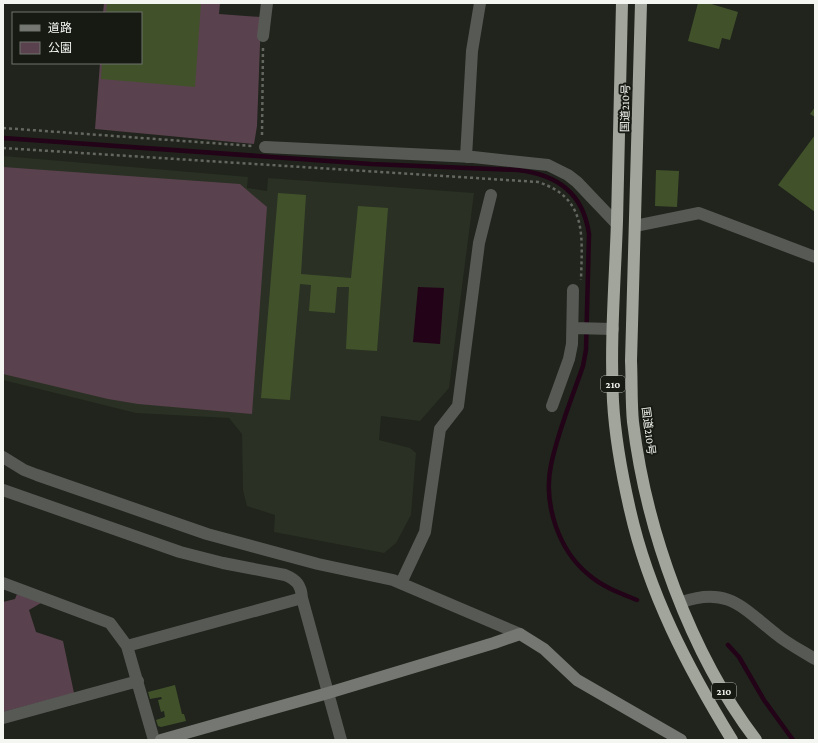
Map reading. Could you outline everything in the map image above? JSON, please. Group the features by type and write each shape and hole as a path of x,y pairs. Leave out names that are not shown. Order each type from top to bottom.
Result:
{"highway":[{"name":"国道210号","path":"622,3 613,329 613,402 617,438 630,512 641,552 674,638 698,683 732,740"},
{"name":"国道210号","path":"640,3 631,361 633,421 646,494 668,570 701,649 716,678 734,709 756,740"}],"street":[{"path":"263,36 267,3"},
{"path":"466,157 472,51 480,3"},
{"path":"262,145 466,157 537,163 568,175 585,189 616,223"},
{"path":"401,583 425,532 440,429 458,406 479,244 491,195"},
{"path":"635,226 699,213 815,257"},
{"path":"552,406 569,358 577,328 577,286"},
{"path":"577,328 613,329"},
{"path":"3,457 30,473 207,534 318,564 401,583 520,634 544,649 577,680 681,740"},
{"path":"3,490 180,552 294,578 301,587 302,598 341,740"},
{"path":"3,583 110,623 128,646 154,740"},
{"path":"682,602 706,597 724,598 734,602 752,612 788,643 815,659"},
{"path":"128,646 302,598"},
{"path":"161,740 328,693 520,634"},
{"path":"3,718 138,681"}],"path":[{"path":"3,128 262,145 263,36"},
{"path":"3,148 538,182 560,192 572,205 578,217 582,235 577,286"}],"shaded area":[{"path":"3,156 248,177 247,188 267,191 268,178 474,193 449,388 420,421 381,416 379,440 410,448 416,453 411,515 396,543 384,553 274,532 275,515 247,506 243,490 242,434 229,418 136,413 3,380"},
{"path":"418,287 444,288 440,344 413,342"}],"green space":[{"path":"104,3 220,3 219,14 261,17 257,126 254,144 95,129 100,64 142,64 142,12 103,12"},
{"path":"3,167 240,184 267,207 252,414 138,404 108,399 3,374"},
{"path":"17,594 41,603 29,610 36,632 63,641 74,693 3,712 3,602 15,599"}],"building":[{"path":"107,3 201,3 195,87 101,79 102,64 142,64 142,12 106,12"},
{"path":"698,3 708,3 738,12 730,40 722,38 719,49 688,41"},
{"path":"815,107 815,117 810,114"},
{"path":"815,135 815,212 778,185"},
{"path":"656,170 679,171 677,207 655,206"},
{"path":"278,193 306,195 301,274 351,278 358,206 388,208 377,351 346,349 349,287 337,287 335,313 309,311 311,285 300,284 290,400 261,398"},
{"path":"175,685 182,714 184,714 186,721 161,727 158,726 156,720 165,717 164,711 161,712 158,700 162,699 161,697 150,699 148,692"}],"waterway":[{"path":"3,138 371,164 518,170 545,176 566,188 581,207 589,234 586,350 583,366 561,427 551,465 549,480 551,510 561,539 578,565 600,583 637,600"},
{"path":"728,645 739,657 764,700 793,740"}]}
